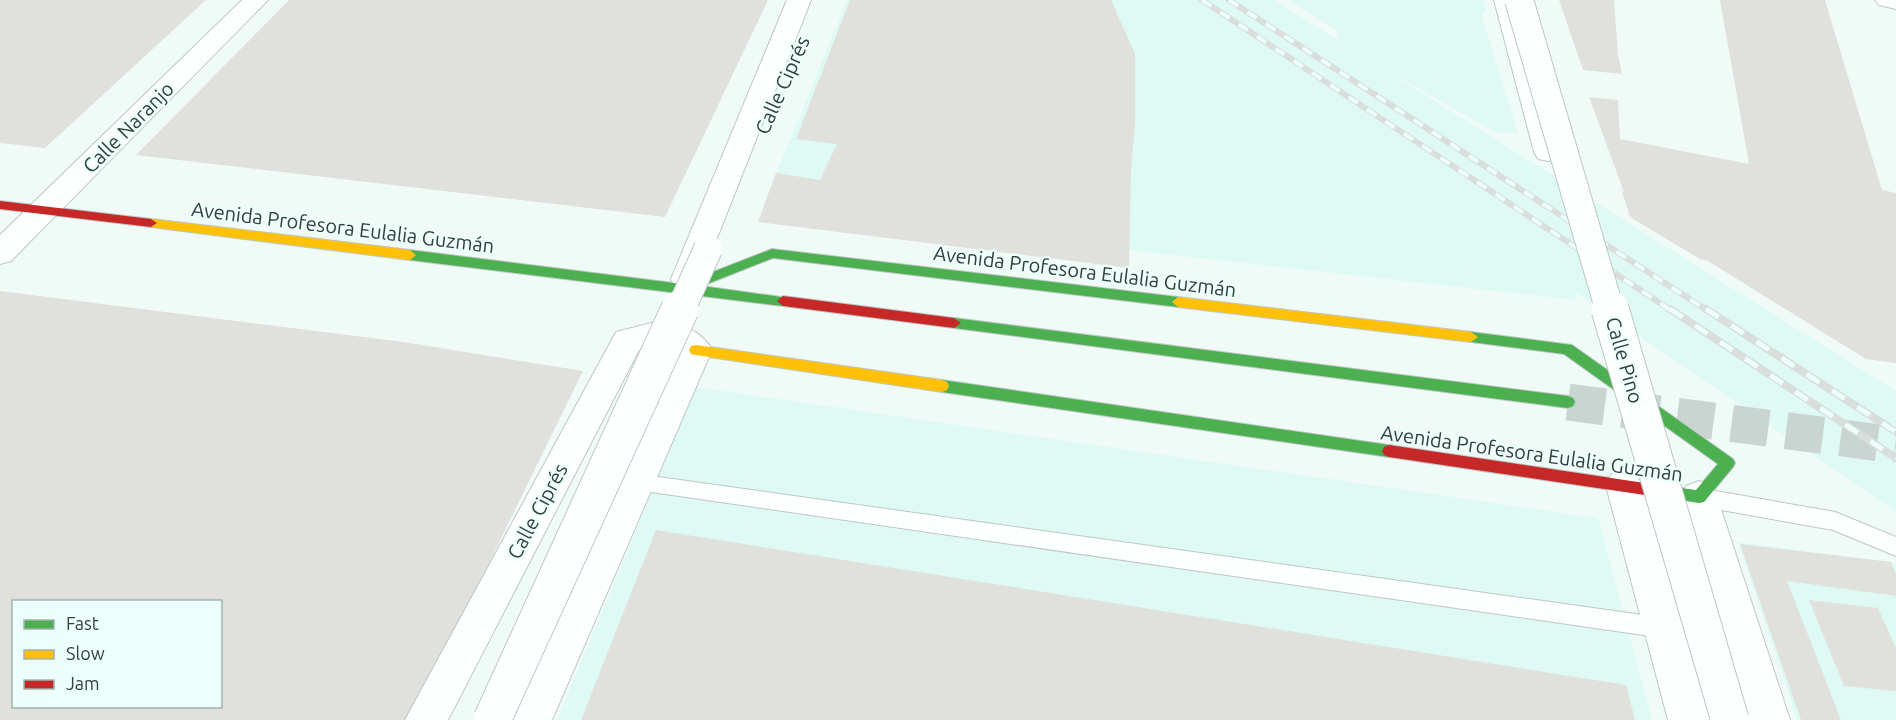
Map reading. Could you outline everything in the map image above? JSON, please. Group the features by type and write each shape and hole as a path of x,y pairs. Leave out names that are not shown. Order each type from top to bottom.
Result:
{"street":[{"name":"Calle Naranjo","path":"0,253 256,0"},
{"path":"682,289 799,0"},
{"name":"Calle Ciprés","path":"492,720 821,0"},
{"path":"1506,0 1548,152"},
{"name":"Calle Pino","path":"1519,0 1730,720"},
{"path":"1887,0 1896,2"},
{"name":"Avenida Profesora Eulalia Guzmán","path":"0,205 1568,402"},
{"name":"Avenida Profesora Eulalia Guzmán","path":"682,289 772,253 1567,349 1728,463 1699,497 696,350"},
{"name":"Calle Ciprés","path":"426,720 627,341 646,334 666,333 684,339 696,350"},
{"path":"531,720 696,350"},
{"path":"1624,486 1689,720"},
{"path":"1699,497 1769,720"}],"lane":[{"path":"637,482 1664,628"},
{"path":"1699,497 1835,520 1896,547"}],"shaded area":[{"path":"847,0 1274,0 1338,40 1338,31 1288,0 1483,0 1486,12 1481,14 1518,133 1497,133 1385,70 1896,391 1896,512 1576,293 1576,300 956,231 763,206"},
{"path":"689,386 1598,518 1652,720 557,720 651,495"},
{"path":"1738,542 1896,563 1896,720 1797,720"}],"building":[{"path":"0,0 206,0 45,148 0,143"},
{"path":"289,0 768,0 665,217 136,155"},
{"path":"850,0 1111,0 1135,54 1135,125 1131,169 1129,268 758,222 776,173 820,180 837,144 796,139"},
{"path":"1559,0 1614,0 1618,55 1622,74 1583,70"},
{"path":"1720,0 1825,0 1882,190 1896,193 1896,363 1866,359 1708,261 1700,259 1630,217 1622,191 1624,192 1589,97 1618,100 1620,139 1749,164"},
{"path":"0,291 403,342 583,371 412,720 0,720"},
{"path":"656,530 1626,685 1635,720 581,720"},
{"path":"1740,544 1891,562 1896,574 1896,596 1787,581 1841,720 1801,720"},
{"path":"1809,600 1878,608 1896,648 1896,691 1844,686"}],"tunnel":[{"path":"1568,402 1896,445"}],"railway":[{"path":"1202,0 1672,311"},
{"path":"1229,0 1708,311"},
{"path":"1670,309 1896,458"},
{"path":"1706,309 1896,432"}],"traffic: fast":[{"path":"682,289 772,253 1178,302"},
{"path":"410,255 783,301"},
{"path":"954,323 1568,402"},
{"path":"1471,337 1567,349 1728,463 1699,497 1658,491"},
{"path":"942,386 1389,451"}],"traffic: slow":[{"path":"151,223 410,255"},
{"path":"1178,302 1471,337"},
{"path":"696,350 942,386"}],"traffic: jam":[{"path":"0,205 151,223"},
{"path":"783,301 954,323"},
{"path":"1389,451 1658,491"}]}
